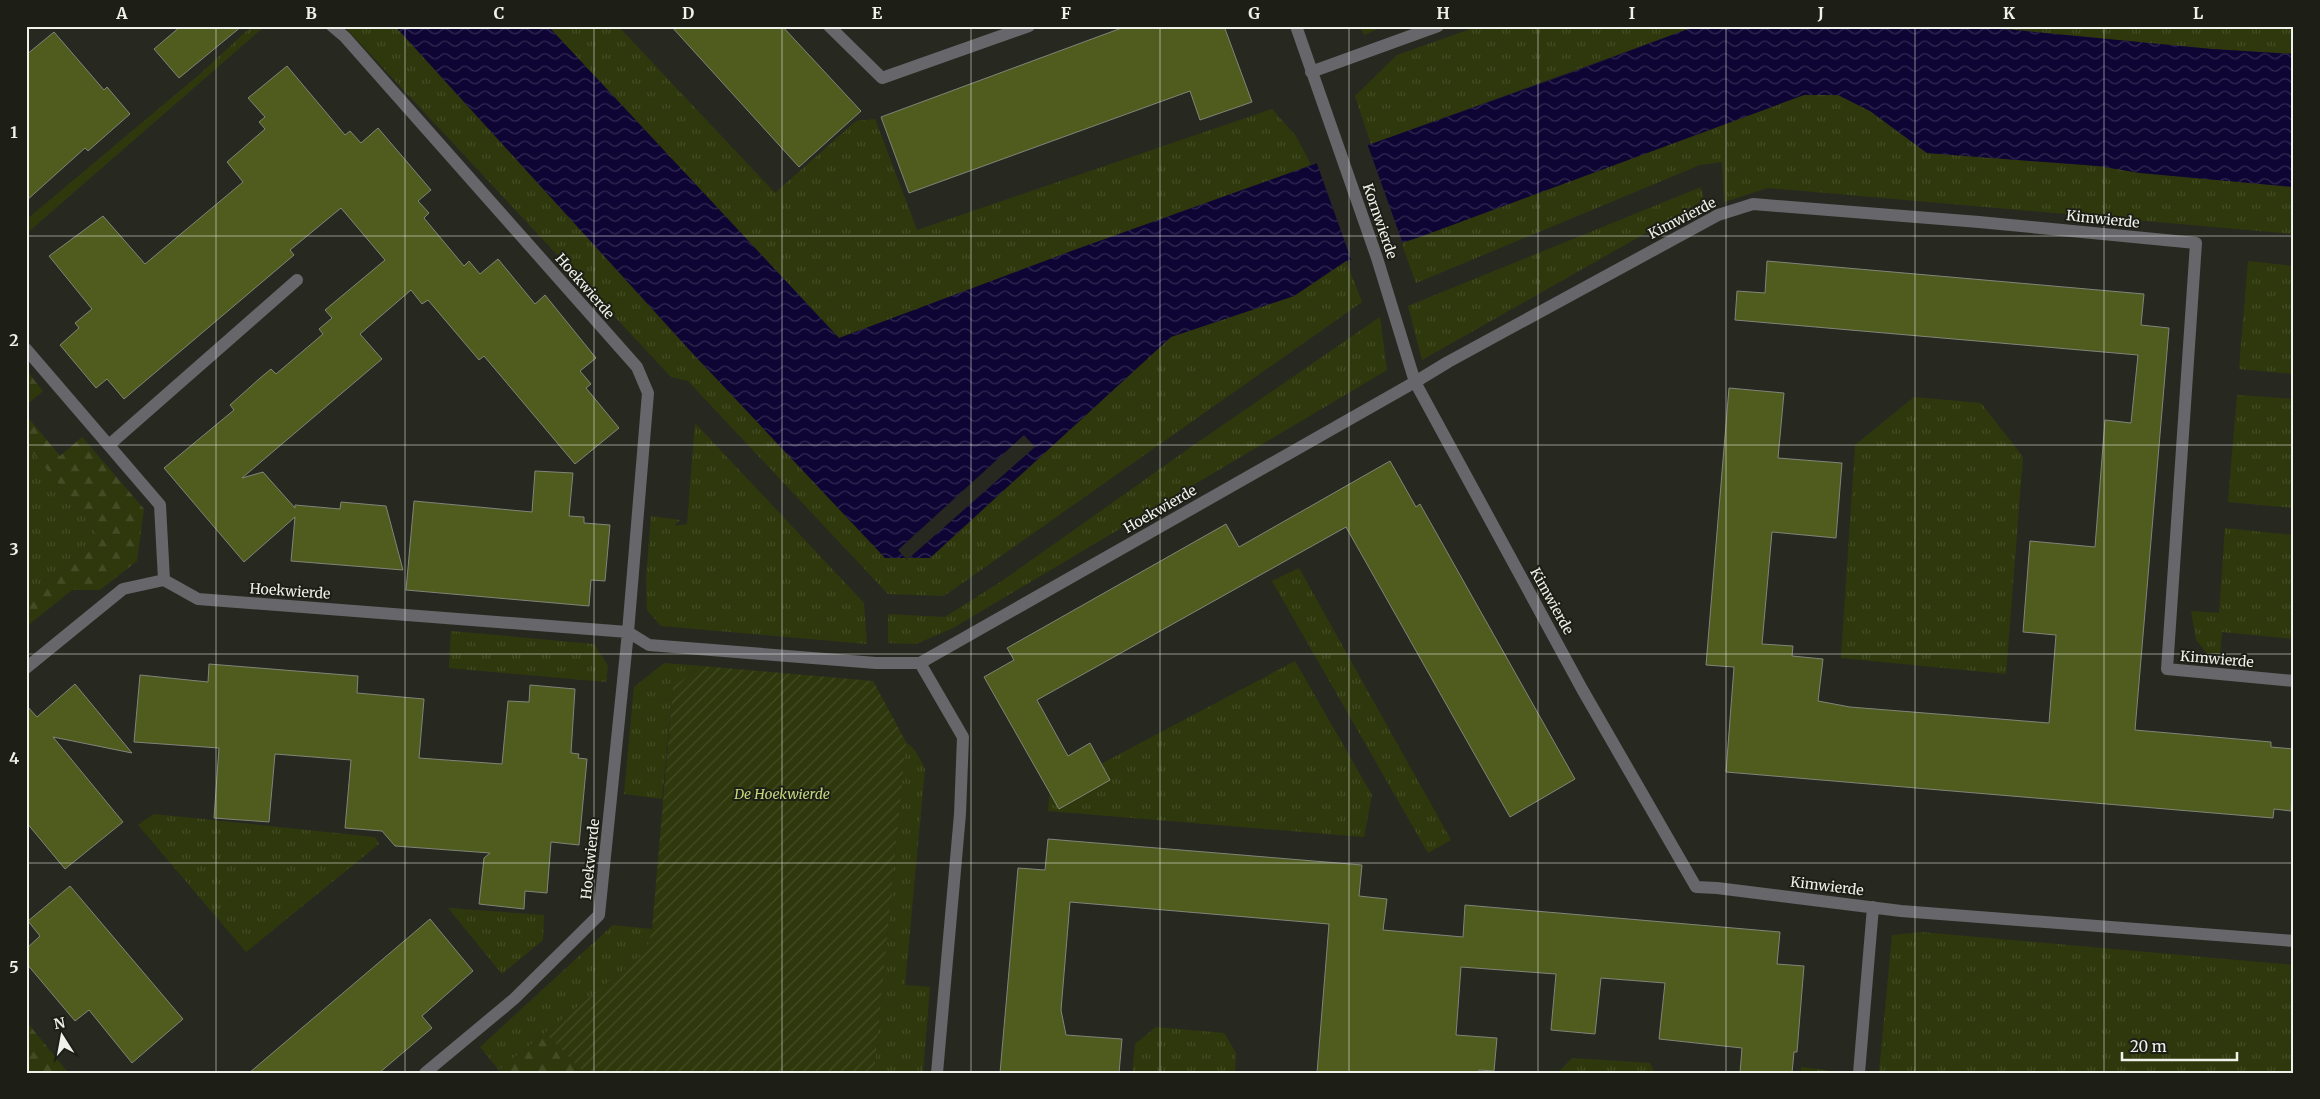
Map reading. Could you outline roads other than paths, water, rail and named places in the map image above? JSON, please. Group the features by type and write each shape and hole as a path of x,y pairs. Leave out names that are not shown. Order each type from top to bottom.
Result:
{"street":[{"name":"Hoekwierde","path":"332,26 345,37 637,367 648,393 628,632 599,915 514,999 425,1073"},
{"path":"829,26 882,78 1029,26"},
{"name":"Kornwierde","path":"1296,26 1377,258 1415,382"},
{"path":"1311,72 1438,26"},
{"name":"Kimwierde","path":"2294,681 2167,669 2196,243 1979,222 1752,204 1718,215 1448,362 1415,382 1582,689 1696,887 1873,907 2294,941"},
{"path":"109,445 296,280"},
{"path":"26,349 160,504 164,580 123,589 26,668"},
{"name":"Hoekwierde","path":"164,580 198,599 628,632 649,645 876,663 920,662 1415,382"},
{"path":"920,662 963,737 960,814 937,1073"},
{"name":"Kimwierde","path":"1859,1073 1873,907"}],"water":[{"path":"395,26 548,26 839,338 1074,250 1573,72 1696,26 1973,26 2212,49 2294,54 2294,187 2140,173 2098,166 1927,153 1870,111 1838,95 1804,95 1420,237 1346,261 1294,296 1171,337 930,558 885,558 695,356"}],"park label":[{"name":"De Hoekwierde","path":"782,794"}]}
